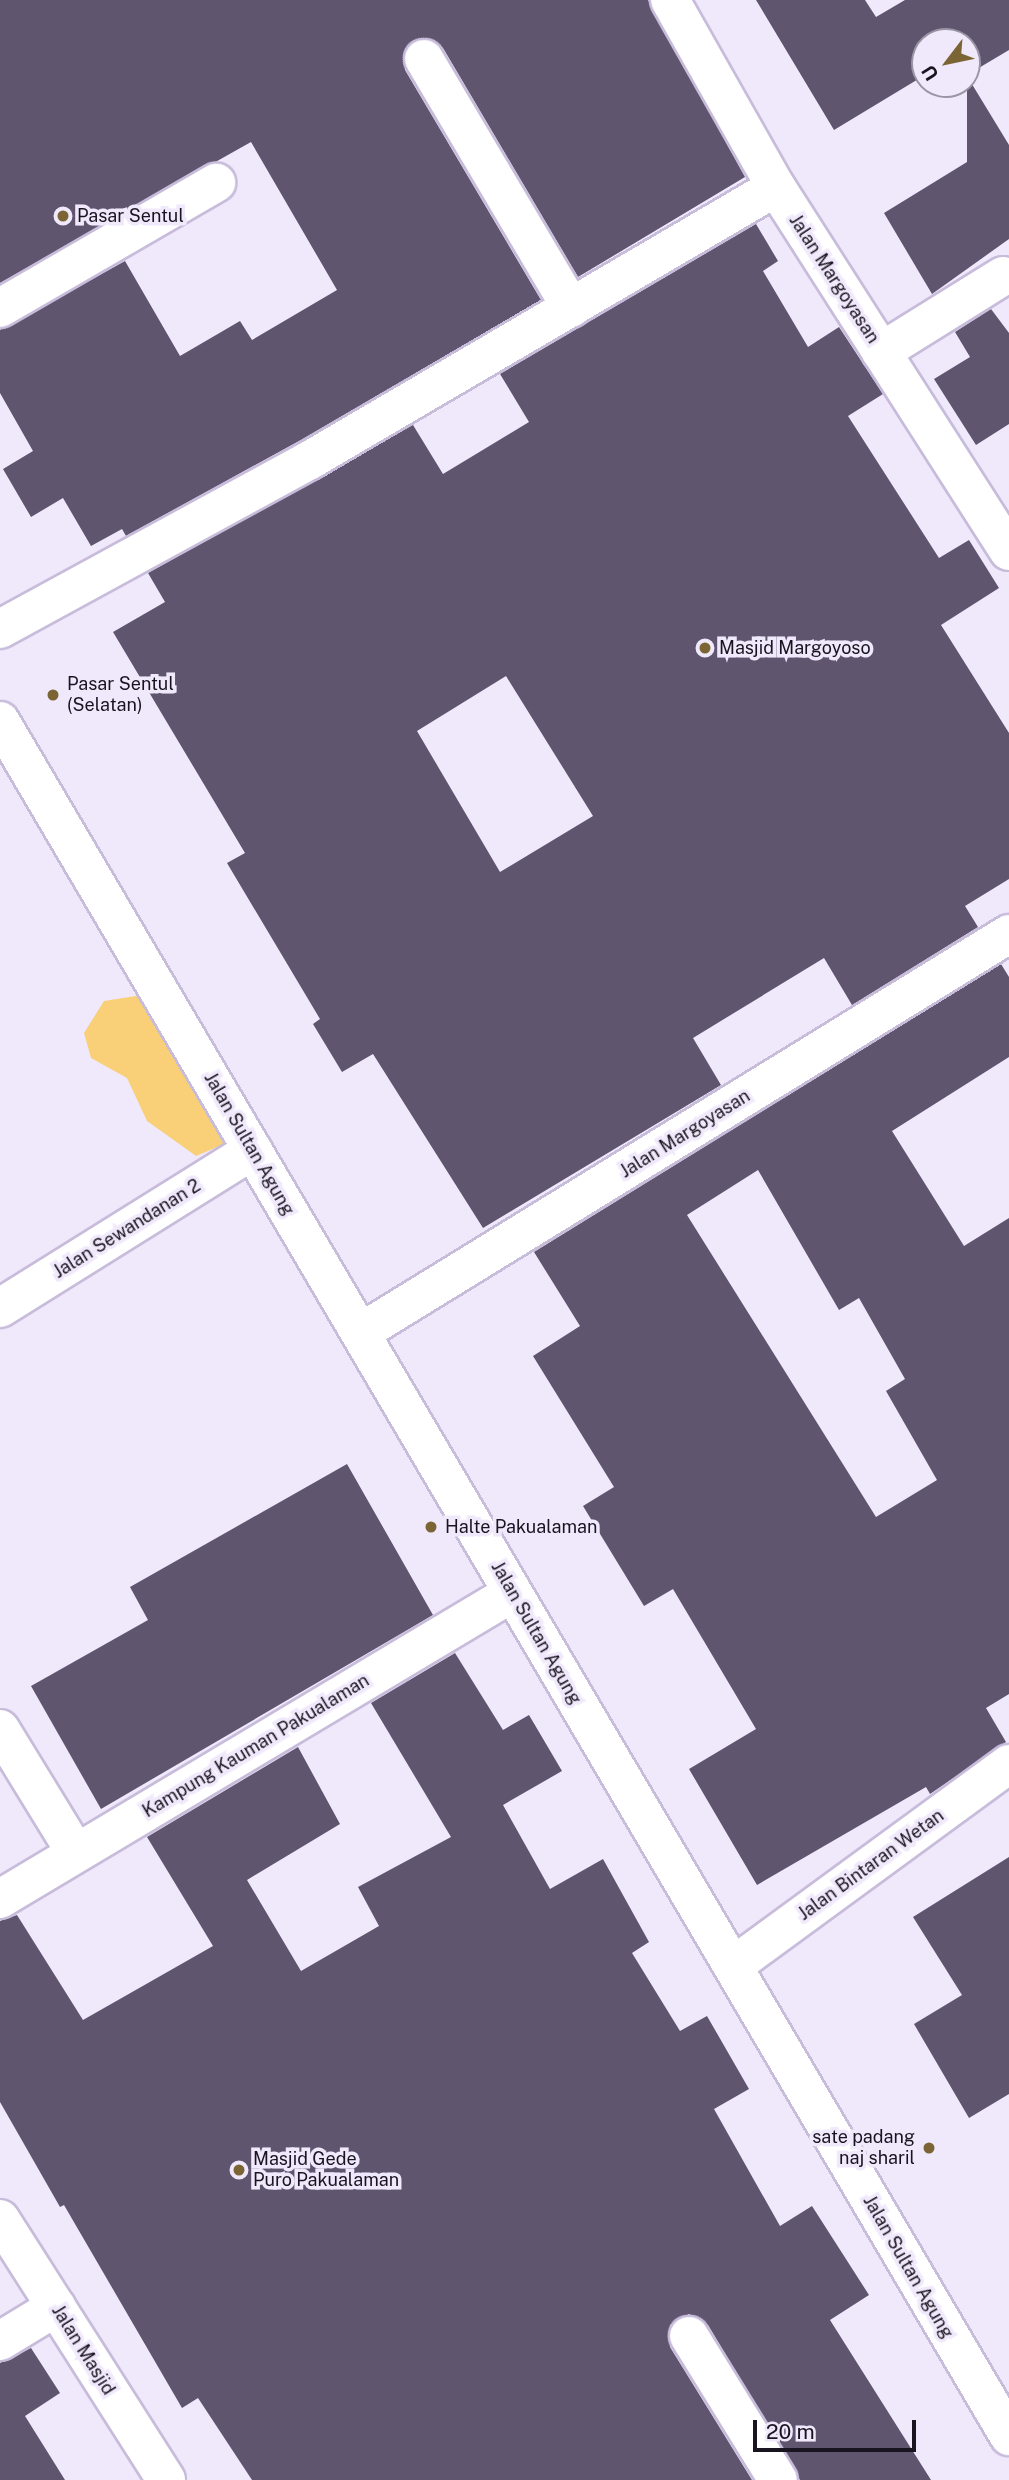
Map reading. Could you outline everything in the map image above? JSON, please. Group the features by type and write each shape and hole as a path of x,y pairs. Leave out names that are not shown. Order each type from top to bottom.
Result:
{"street":[{"name":"Jalan Margoyasan","path":"670,0 776,187 1009,551"},
{"path":"424,59 571,308"},
{"path":"0,308 216,183"},
{"path":"0,629 571,308 776,187"},
{"path":"881,352 1007,281"},
{"name":"Jalan Sultan Agung","path":"0,721 1009,2436"},
{"name":"Jalan Margoyasan","path":"360,1333 1009,934"},
{"name":"Jalan Sewandanan 2","path":"0,1308 253,1150"},
{"name":"Kampung Kauman Pakualaman","path":"0,1899 512,1593"},
{"path":"0,1729 76,1853"},
{"name":"Jalan Bintaran Wetan","path":"733,1966 1009,1765"},
{"name":"Jalan Masjid","path":"0,2220 166,2480"},
{"path":"0,2341 56,2307"},
{"path":"689,2336 778,2480"}],"shaded area":[{"path":"136,996 161,1008 234,1140 196,1156 147,1121 127,1078 91,1058 84,1033 104,1001"}],"building":[{"path":"0,0 648,0 745,177 578,277 443,48 434,40 414,40 405,49 405,70 541,300 299,441 126,536 122,529 91,546 63,498 31,517 3,469 33,451 0,393 0,330 125,261 180,356 240,321 252,340 337,290 251,142 0,283"},
{"path":"756,0 865,0 876,17 905,0 1009,0 1009,50 981,67 981,28 911,28 911,83 834,130"},
{"path":"967,98 980,98 1009,145 1009,239 932,294 884,213 967,162"},
{"path":"756,224 778,261 763,271 808,347 839,327 883,394 848,416 939,558 969,540 999,588 941,625 1009,733 1009,879 965,906 978,927 852,1005 824,958 693,1038 721,1085 483,1228 373,1054 342,1072 313,1024 320,1019 227,863 245,853 113,632 165,602 148,573 413,425 443,474 529,422 500,374","holes":["506,676 593,816 500,872 417,731"]},
{"path":"991,309 1009,333 1009,424 976,445 934,379 970,357 955,332"},
{"path":"1001,964 1009,977 1009,1057 892,1131 964,1246 1009,1218 1009,1694 986,1708 1006,1742 930,1794 926,1787 757,1885 689,1769 756,1729 673,1589 644,1606 583,1506 614,1487 533,1356 580,1326 534,1252","holes":["758,1170 839,1310 859,1298 905,1379 886,1391 937,1480 876,1517 687,1215"]},
{"path":"347,1464 433,1615 101,1809 31,1686 148,1620 130,1587"},
{"path":"455,1653 503,1730 529,1715 562,1771 503,1805 550,1889 603,1859 649,1942 632,1953 680,2031 707,2016 749,2089 714,2109 780,2226 812,2206 869,2295 830,2320 931,2480 800,2480 708,2325 689,2314 670,2325 670,2347 752,2480 252,2480 198,2398 182,2408 64,2205 60,2207 0,2102 0,1921 17,1915 83,2020 213,1946 147,1837 298,1747 340,1824 247,1880 301,1971 379,1926 358,1887 451,1837 371,1703"},
{"path":"1009,1857 1009,2094 969,2118 914,2024 962,1995 913,1917"},
{"path":"31,2348 60,2393 25,2416 65,2480 0,2480 0,2363"}],"place":[{"name":"Pasar Sentul","path":"63,216"},
{"name":"Masjid Margoyoso","path":"705,648"},
{"name":"Pasar Sentul (Selatan)","path":"53,695"},
{"name":"Halte Pakualaman","path":"431,1527"},
{"name":"sate padang naj sharil","path":"929,2148"},
{"name":"Masjid Gede Puro Pakualaman","path":"239,2170"}]}
